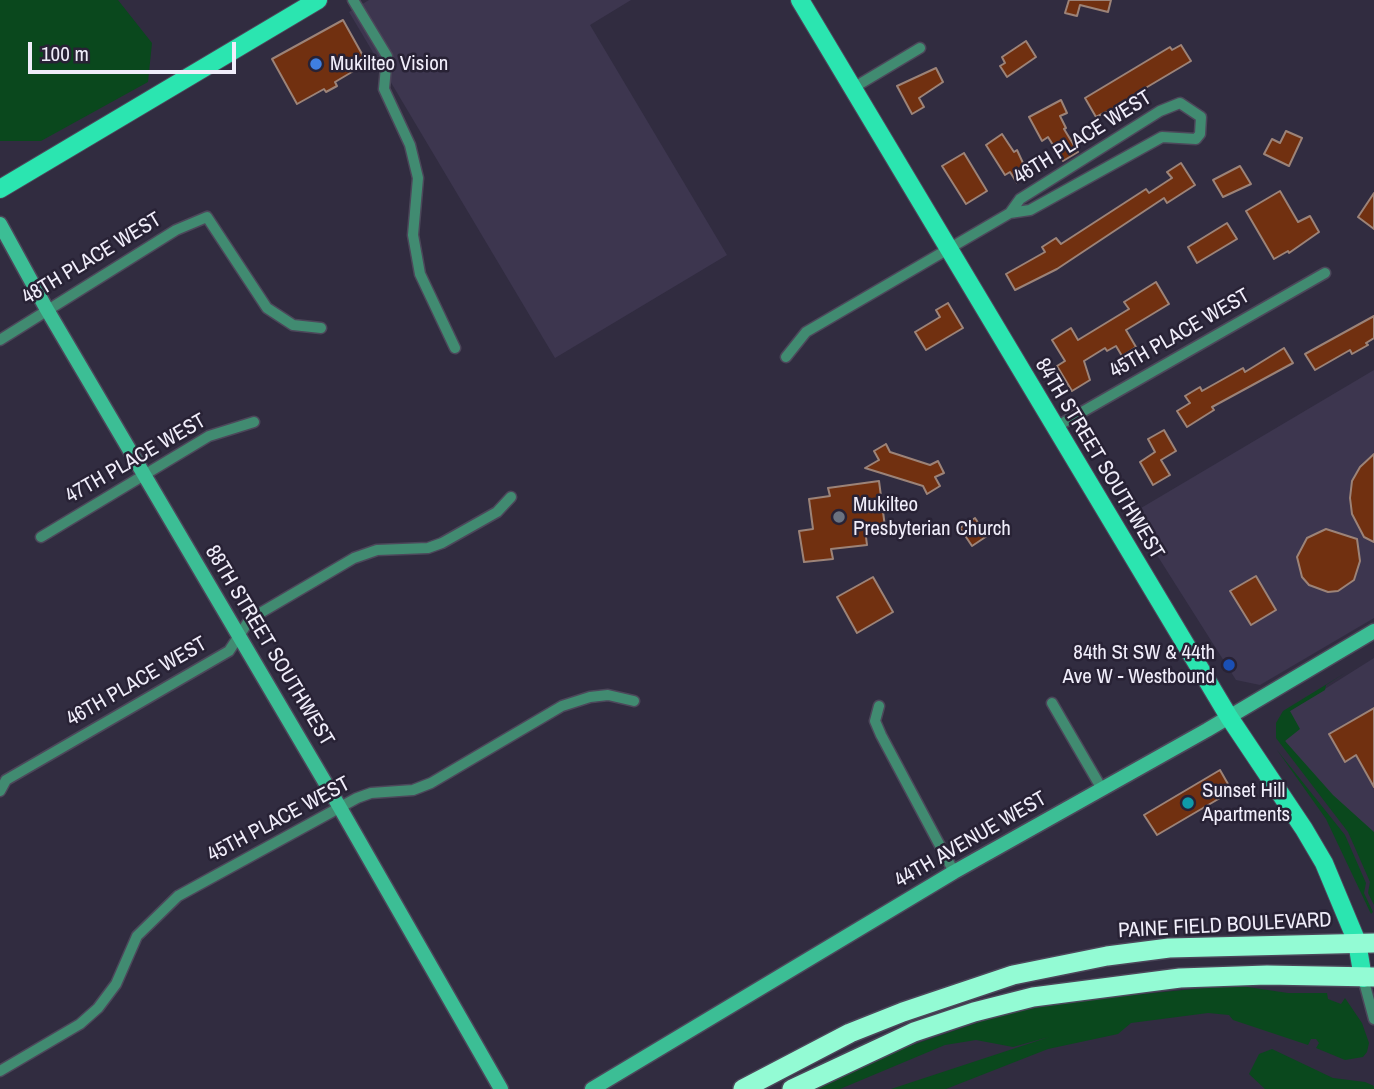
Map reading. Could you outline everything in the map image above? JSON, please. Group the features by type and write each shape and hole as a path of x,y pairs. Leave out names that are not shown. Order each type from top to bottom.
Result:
{"highway":[{"name":"PAINE FIELD BOULEVARD","path":"743,1089 850,1033 1013,975 1107,956 1169,948 1366,942"},
{"path":"792,1089 914,1032 974,1012 1033,997 1180,978 1267,975 1368,977"}],"main road":[{"path":"0,189 318,0"},
{"name":"84TH STREET SOUTHWEST","path":"800,0 1229,717 1311,840 1366,942 1368,977"}],"street":[{"path":"353,0 387,56 384,89 410,145 418,178 413,235 419,274 455,348"},
{"path":"853,88 920,48"},
{"name":"46TH PLACE WEST","path":"786,357 806,332 1010,213 1030,210 1162,137 1196,139 1200,134 1201,117 1180,103 1160,111 1020,199 1010,213"},
{"name":"48TH PLACE WEST","path":"0,340 46,308 176,230 207,217 267,308 293,325 321,328"},
{"name":"88TH STREET SOUTHWEST","path":"0,224 143,475 340,806 501,1089"},
{"name":"45TH PLACE WEST","path":"1054,428 1325,273"},
{"name":"47TH PLACE WEST","path":"41,537 209,436 254,422"},
{"name":"46TH PLACE WEST","path":"0,791 6,780 229,651 250,619 354,558 377,550 428,548 442,543 497,512 511,497"},
{"name":"44TH AVENUE WEST","path":"592,1089 954,872 1229,717 1374,631"},
{"name":"45TH PLACE WEST","path":"0,1071 80,1024 98,1008 116,984 136,936 178,896 340,806 371,793 422,788 576,701 608,695 634,701"},
{"path":"1052,703 1102,789"},
{"path":"879,706 875,721 881,735 954,872"},
{"name":"84TH STREET SOUTHWEST","path":"1368,977 1374,1019"}],"shaded area":[{"path":"369,0 631,0 590,25 727,255 555,358 349,12"},
{"path":"1374,370 1374,618 1260,685 1236,680 1131,514"},
{"path":"1374,658 1374,836 1324,790 1285,741 1290,711"}],"green space":[{"path":"0,0 118,0 152,43 148,82 41,141 0,141"},
{"path":"1345,673 1326,685 1325,690 1290,711 1300,729 1285,741 1333,795 1374,832 1374,905 1368,893 1370,882 1348,832 1276,738 1276,723 1283,711"},
{"path":"1277,750 1345,835 1366,883 1364,893 1373,912 1371,914 1326,819"},
{"path":"1234,985 1288,993 1327,993 1328,999 1341,1004 1345,998 1362,1023 1369,1043 1367,1052 1363,1057 1345,1060 1316,1048 1319,1043 1316,1039 1311,1039 1308,1045 1233,1020 1229,1015 1208,1013 1131,1023 1118,1034 1048,1049 946,1089 891,1089 1049,1037 1013,1047 976,1040 945,1045 840,1089 815,1089 895,1051 997,1016 1063,1002"},
{"path":"1272,1049 1333,1078 1365,1082 1374,1086 1374,1089 1265,1089 1249,1074 1259,1054"}],"building":[{"path":"1069,0 1111,0 1108,12 1080,5 1077,16 1065,13"},
{"path":"343,20 367,63 335,82 337,86 326,92 324,89 297,104 272,59"},
{"path":"1026,41 1036,57 1007,77 1000,66 1005,63 1002,57"},
{"path":"1181,45 1191,61 1132,96 1138,105 1110,119 1106,112 1096,117 1085,98 1170,47 1172,50"},
{"path":"936,68 943,82 919,98 924,107 912,114 897,86"},
{"path":"1061,100 1067,113 1060,116 1066,128 1064,129 1078,152 1063,161 1048,137 1042,141 1029,117"},
{"path":"1286,131 1302,138 1289,166 1264,154 1272,139 1280,143"},
{"path":"1002,134 1014,152 1017,150 1029,176 1017,183 1010,172 1005,175 986,145"},
{"path":"964,153 987,191 966,204 942,166"},
{"path":"1181,163 1195,185 1167,203 1164,198 1057,269 1015,290 1006,274 1045,252 1042,247 1056,238 1061,244 1146,189 1149,193 1172,178 1167,172"},
{"path":"1240,166 1251,184 1223,197 1213,180"},
{"path":"1280,191 1298,222 1310,216 1319,232 1289,253 1288,251 1274,259 1246,211"},
{"path":"1374,193 1374,229 1358,217"},
{"path":"1227,223 1237,239 1197,263 1188,247"},
{"path":"1156,282 1169,304 1126,330 1136,347 1122,356 1116,346 1107,351 1105,348 1084,361 1090,380 1072,391 1057,366 1065,361 1052,340 1071,328 1078,340 1129,309 1124,302"},
{"path":"948,303 963,328 926,350 915,332 940,317 936,310"},
{"path":"1374,316 1374,338 1366,343 1368,345 1352,354 1350,350 1315,370 1305,354"},
{"path":"1284,348 1293,363 1212,407 1214,410 1187,427 1177,411 1190,403 1185,396 1200,387 1202,391 1243,368 1245,372"},
{"path":"1164,430 1176,451 1161,460 1170,475 1153,485 1140,462 1155,452 1148,439"},
{"path":"886,444 890,452 930,465 938,461 944,473 935,477 940,486 927,494 923,486 865,468 879,460 874,451"},
{"path":"1374,454 1374,542 1364,537 1352,514 1350,498 1352,481 1360,467"},
{"path":"879,481 885,527 865,529 867,545 831,549 833,559 804,562 799,531 813,529 809,499 830,496 828,488"},
{"path":"975,518 987,536 972,546 960,528"},
{"path":"1326,529 1357,539 1360,561 1354,580 1338,591 1328,592 1309,585 1302,577 1297,557 1307,538"},
{"path":"1256,576 1276,610 1251,625 1230,591"},
{"path":"873,577 893,612 857,633 837,597"},
{"path":"1374,708 1374,787 1356,755 1345,762 1329,734"},
{"name":"Sunset Hill Apartments","path":"1220,770 1232,791 1157,835 1144,815"}],"place":[{"name":"Mukilteo Vision","path":"316,64"},
{"name":"Mukilteo Presbyterian Church","path":"839,517"},
{"name":"84th St SW & 44th Ave W - Westbound","path":"1229,665"},
{"name":"Sunset Hill Apartments","path":"1188,803"}]}
